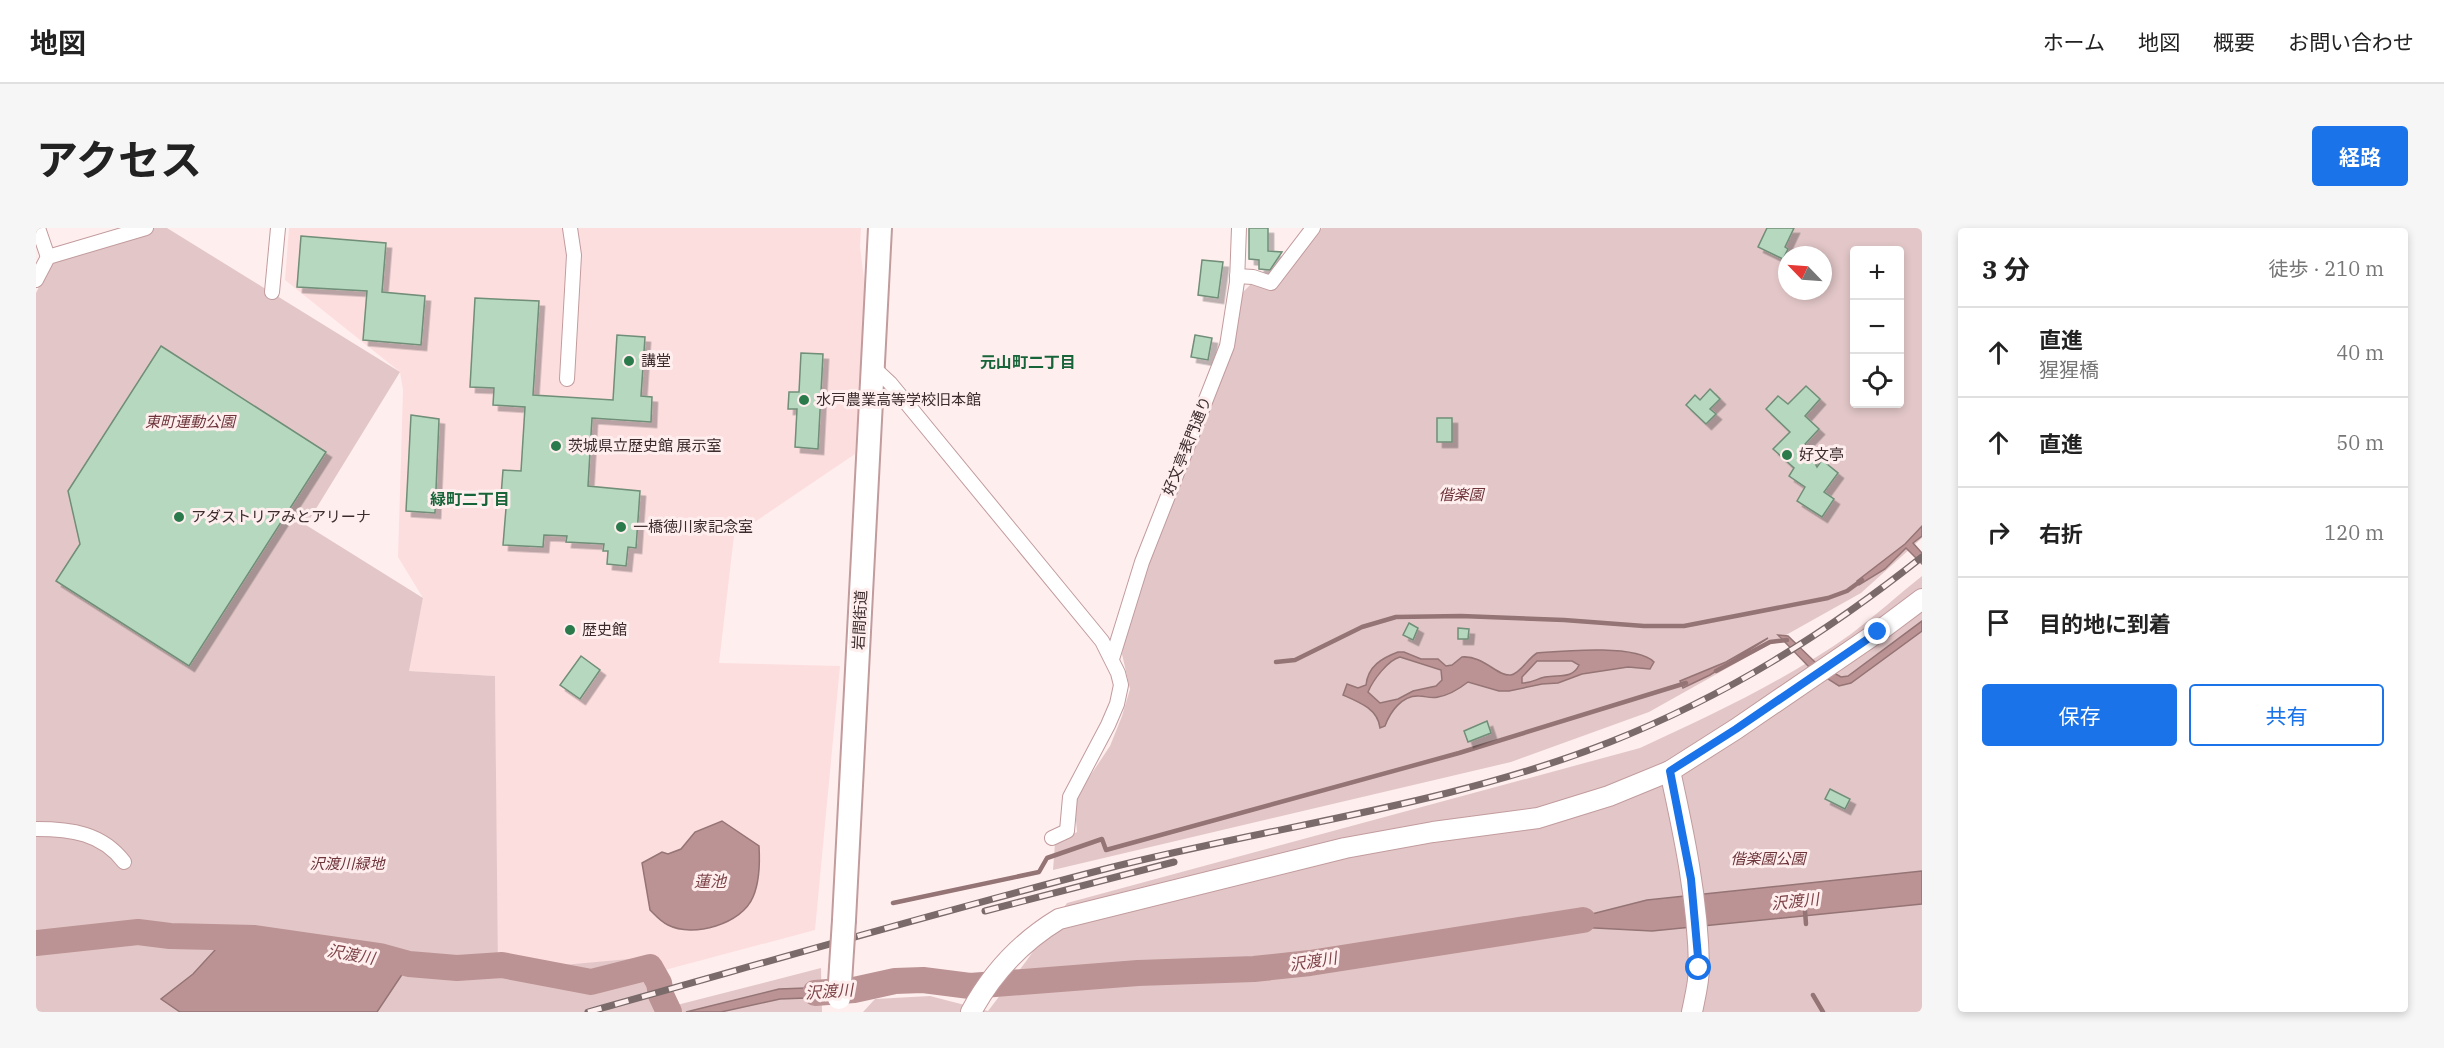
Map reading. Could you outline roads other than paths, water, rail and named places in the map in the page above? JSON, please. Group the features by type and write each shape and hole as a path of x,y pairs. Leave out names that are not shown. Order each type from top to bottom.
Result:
{"main road":[{"name":"岩間街道","path":"839,1005 880,228"}],"street":[{"path":"38,228 48,257"},
{"path":"36,280 48,257 145,228"},
{"path":"272,292 278,228"},
{"path":"567,379 574,255 570,228"},
{"name":"好文亭表門通り","path":"1112,659 1142,562 1227,346 1237,276 1239,228"},
{"path":"1237,276 1253,277 1271,284 1313,228"},
{"path":"874,368 895,389 1095,632 1112,659 1121,685 1117,704 1070,797 1067,831 1052,838"},
{"path":"971,1012 988,984 1007,961 1029,939 1059,919 1345,848 1433,832 1538,818 1581,806 1670,771 1736,729 1878,632 1922,599"},
{"path":"1670,771 1691,879 1697,943 1699,968 1692,1012"},
{"path":"36,829 57,829 102,840 115,850 124,862"}],"water":[{"path":"1922,526 1922,536 1913,543 1922,553 1922,564 1906,548 1885,569 1859,585 1857,581 1905,544"},
{"path":"1922,621 1922,631 1851,683 1839,686 1809,667 1778,635 1788,636 1816,663 1841,677 1848,676"},
{"path":"1768,638 1710,675 1683,688 1680,681 1726,662"},
{"path":"1581,650 1616,651 1645,656 1654,662 1650,669 1628,667 1582,674 1558,683 1509,691 1499,691 1468,682 1442,696 1407,698 1390,715 1385,726 1380,728 1372,711 1343,695 1347,684 1358,688 1366,685 1373,668 1381,660 1398,652 1421,659 1438,659 1446,666 1452,665 1462,657 1470,657 1506,675 1515,674 1537,653","holes":["1400,657 1441,670 1442,680 1436,686 1413,691 1398,699 1380,703 1368,692 1381,671","1537,661 1572,661 1579,665 1569,675 1545,677 1522,683 1522,677"]},
{"name":"蓮池","path":"722,821 759,846 759,872 753,897 739,915 716,926 690,930 678,929 665,924 650,910 642,863 662,852 668,854 681,849 695,832"},
{"path":"1922,871 1922,904 1652,931 1550,928 1548,921 1580,917 1647,900"},
{"path":"226,938 409,964 377,1012 180,1012 161,999 193,974"},
{"path":"503,960 592,977 605,976 654,963 624,979 590,987"},
{"path":"832,987 833,997 780,999 721,1012 686,1012 779,989"}],"waterway":[{"path":"1276,662 1295,660 1362,627 1396,617 1461,616 1684,626 1828,598 1847,591 1862,580"},
{"path":"1716,671 1770,642 1787,640"},
{"path":"893,903 1039,872 1047,858 1102,839 1106,850 1459,753 1686,683"},
{"path":"1805,911 1806,924"},
{"name":"沢渡川","path":"815,993 854,990 895,981 923,980 970,986 1138,973 1254,969 1310,963 1583,920"},
{"name":"沢渡川","path":"36,943 138,932 170,936 255,938 380,956 409,964 457,968 502,965 591,982 650,967 659,983 661,995 669,1012"},
{"path":"1813,995 1823,1012"}],"railway":[{"path":"588,1012 1105,869 1423,799 1549,764 1653,724 1734,684 1849,612 1922,557"},
{"path":"985,911 1174,862"}],"place":[{"name":"講堂","path":"629,361"},
{"name":"水戸農業高等学校旧本館","path":"804,400"},
{"name":"茨城県立歴史館 展示室","path":"556,446"},
{"name":"好文亭","path":"1787,455"},
{"name":"アダストリアみとアリーナ","path":"179,517"},
{"name":"一橋徳川家記念室","path":"621,527"},
{"name":"歴史館","path":"570,630"}],"district":[{"name":"元山町二丁目","path":"1028,362"},
{"name":"緑町二丁目","path":"470,499"}],"park label":[{"name":"東町運動公園","path":"190,422"},
{"name":"偕楽園","path":"1461,495"},
{"name":"偕楽園公園","path":"1768,859"},
{"name":"沢渡川緑地","path":"347,864"}]}
